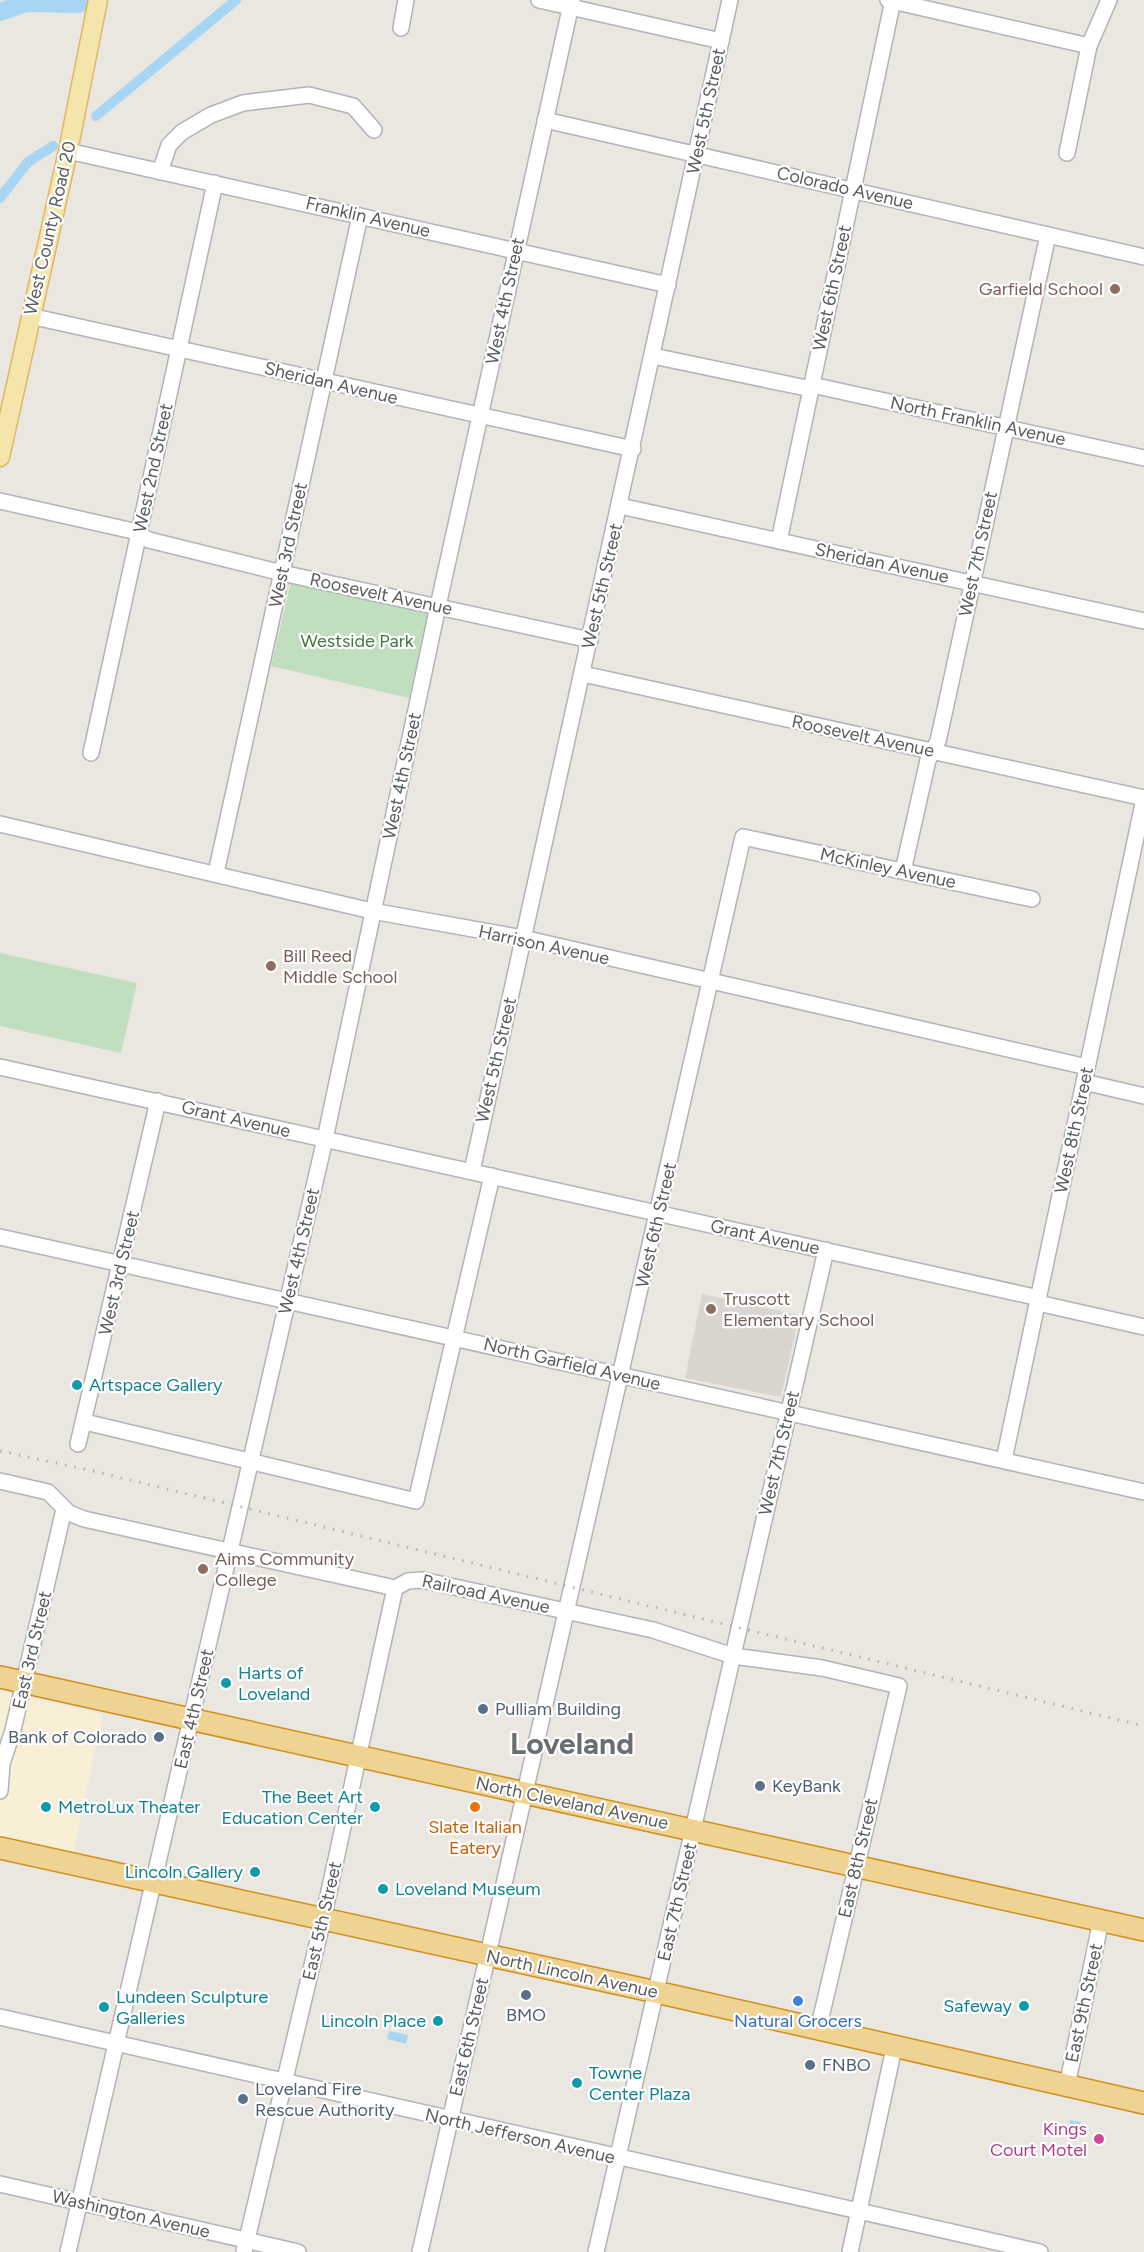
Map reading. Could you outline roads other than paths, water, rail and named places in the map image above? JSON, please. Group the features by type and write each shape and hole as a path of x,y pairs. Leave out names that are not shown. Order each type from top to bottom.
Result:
{"highway":[{"name":"North Cleveland Avenue","path":"0,1677 1144,1930"},
{"name":"North Lincoln Avenue","path":"0,1848 656,1992 894,2048 1144,2103"}],"main road":[{"name":"West County Road 20","path":"0,457 68,151 98,0"}],"street":[{"path":"401,28 406,0"},
{"path":"539,0 572,4 721,41"},
{"name":"West 5th Street","path":"472,1171 633,448 729,0"},
{"path":"892,0 1089,46"},
{"name":"West 6th Street","path":"778,541 892,0"},
{"path":"1067,153 1089,46 1109,0"},
{"name":"West 4th Street","path":"230,1551 325,1139 438,606 572,4"},
{"path":"160,172 169,145 182,132 211,115 243,103 309,95 353,106 374,130"},
{"name":"Colorado Avenue","path":"545,120 1144,257"},
{"name":"Franklin Avenue","path":"68,151 668,285"},
{"name":"West 2nd Street","path":"91,753 215,183"},
{"name":"West 3rd Street","path":"216,873 360,216"},
{"name":"West 7th Street","path":"903,871 932,751 938,741 1048,235"},
{"name":"Sheridan Avenue","path":"30,316 633,448"},
{"name":"North Franklin Avenue","path":"652,356 1006,427 1144,458"},
{"name":"Roosevelt Avenue","path":"0,501 138,534 149,540 282,573 590,640"},
{"name":"Sheridan Avenue","path":"620,506 1144,621"},
{"name":"Roosevelt Avenue","path":"583,674 1144,799"},
{"name":"West 8th Street","path":"1004,1460 1144,799"},
{"name":"Harrison Avenue","path":"0,824 372,910 523,938 1088,1067"},
{"name":"West 6th Street","path":"567,1611 743,837"},
{"name":"McKinley Avenue","path":"743,837 1032,899"},
{"name":"Grant Avenue","path":"0,1067 826,1250 1144,1327"},
{"path":"1084,1082 1144,1096"},
{"name":"West 3rd Street","path":"78,1444 158,1101"},
{"path":"84,1422 416,1501 492,1176"},
{"name":"North Garfield Avenue","path":"0,1238 1144,1492"},
{"name":"West 7th Street","path":"733,1656 826,1250"},
{"name":"Railroad Avenue","path":"0,1481 48,1492 64,1509 77,1517 395,1588 408,1581 422,1580 653,1630 733,1656 822,1668 899,1686"},
{"name":"East 3rd Street","path":"0,1791 2,1764 24,1682 64,1509"},
{"name":"East 4th Street","path":"68,2252 230,1551"},
{"name":"East 5th Street","path":"245,2246 323,1919 395,1588"},
{"name":"East 6th Street","path":"420,2252 567,1611"},
{"name":"East 7th Street","path":"596,2252 733,1656"},
{"name":"East 8th Street","path":"818,2030 899,1686"},
{"name":"East 9th Street","path":"1067,2086 1101,1920"},
{"name":"North Jefferson Avenue","path":"0,2017 1040,2252"},
{"path":"850,2252 894,2048"},
{"name":"Washington Avenue","path":"0,2184 79,2202 245,2246 298,2252"}],"water":[{"path":"389,2031 408,2035 406,2044 387,2039"},
{"path":"1070,2120 1081,2122 1077,2138 1069,2136"}],"waterway":[{"path":"0,12 26,3 78,4 94,0"},
{"path":"96,116 236,0"},
{"path":"0,198 28,162 53,146"}],"railway":[{"path":"0,1451 89,1470 1144,1726"}],"place":[{"name":"Garfield School","path":"1115,289"},
{"name":"Bill Reed Middle School","path":"271,966"},
{"name":"Truscott Elementary School","path":"711,1309"},
{"name":"Artspace Gallery","path":"77,1385"},
{"name":"Aims Community College","path":"203,1569"},
{"name":"Harts of Loveland","path":"226,1683"},
{"name":"Pulliam Building","path":"483,1709"},
{"name":"Bank of Colorado","path":"159,1737"},
{"name":"KeyBank","path":"760,1786"},
{"name":"MetroLux Theater","path":"46,1807"},
{"name":"The Beet Art Education Center","path":"375,1807"},
{"name":"Slate Italian Eatery","path":"475,1807"},
{"name":"Lincoln Gallery","path":"255,1872"},
{"name":"Loveland Museum","path":"383,1889"},
{"name":"BMO","path":"526,1995"},
{"name":"Natural Grocers","path":"798,2001"},
{"name":"Safeway","path":"1024,2006"},
{"name":"Lundeen Sculpture Galleries","path":"104,2007"},
{"name":"Lincoln Place","path":"438,2021"},
{"name":"FNBO","path":"810,2065"},
{"name":"Towne Center Plaza","path":"577,2083"},
{"name":"Loveland Fire Rescue Authority","path":"243,2099"},
{"name":"Kings Court Motel","path":"1099,2139"}],"district":[{"name":"Loveland","path":"572,1743"}],"park label":[{"name":"Westside Park","path":"357,641"}]}
